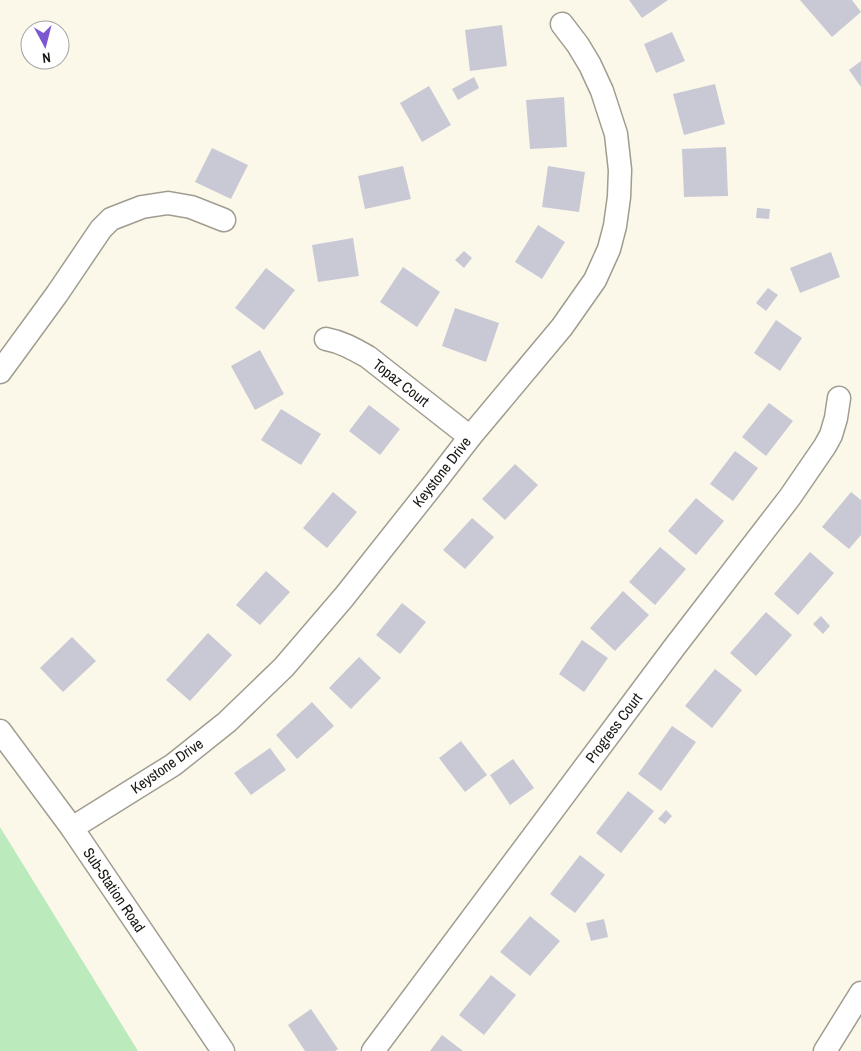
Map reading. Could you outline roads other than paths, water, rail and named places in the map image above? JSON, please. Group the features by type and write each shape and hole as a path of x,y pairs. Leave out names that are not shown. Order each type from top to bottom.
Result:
{"street":[{"name":"Keystone Drive","path":"72,828 173,765 227,722 284,667 350,589 470,436 562,327 595,280 609,249 619,197 620,179 616,134 602,91 590,65 562,24"},
{"path":"0,372 101,229 111,219 142,207 168,203 191,207 224,220"},
{"name":"Topaz Court","path":"326,340 351,347 368,357 470,436"},
{"name":"Progress Court","path":"373,1051 790,497 831,435 839,398"},
{"name":"Sub-Station Road","path":"0,731 72,828 223,1051"},
{"path":"826,1051 861,993"}]}
